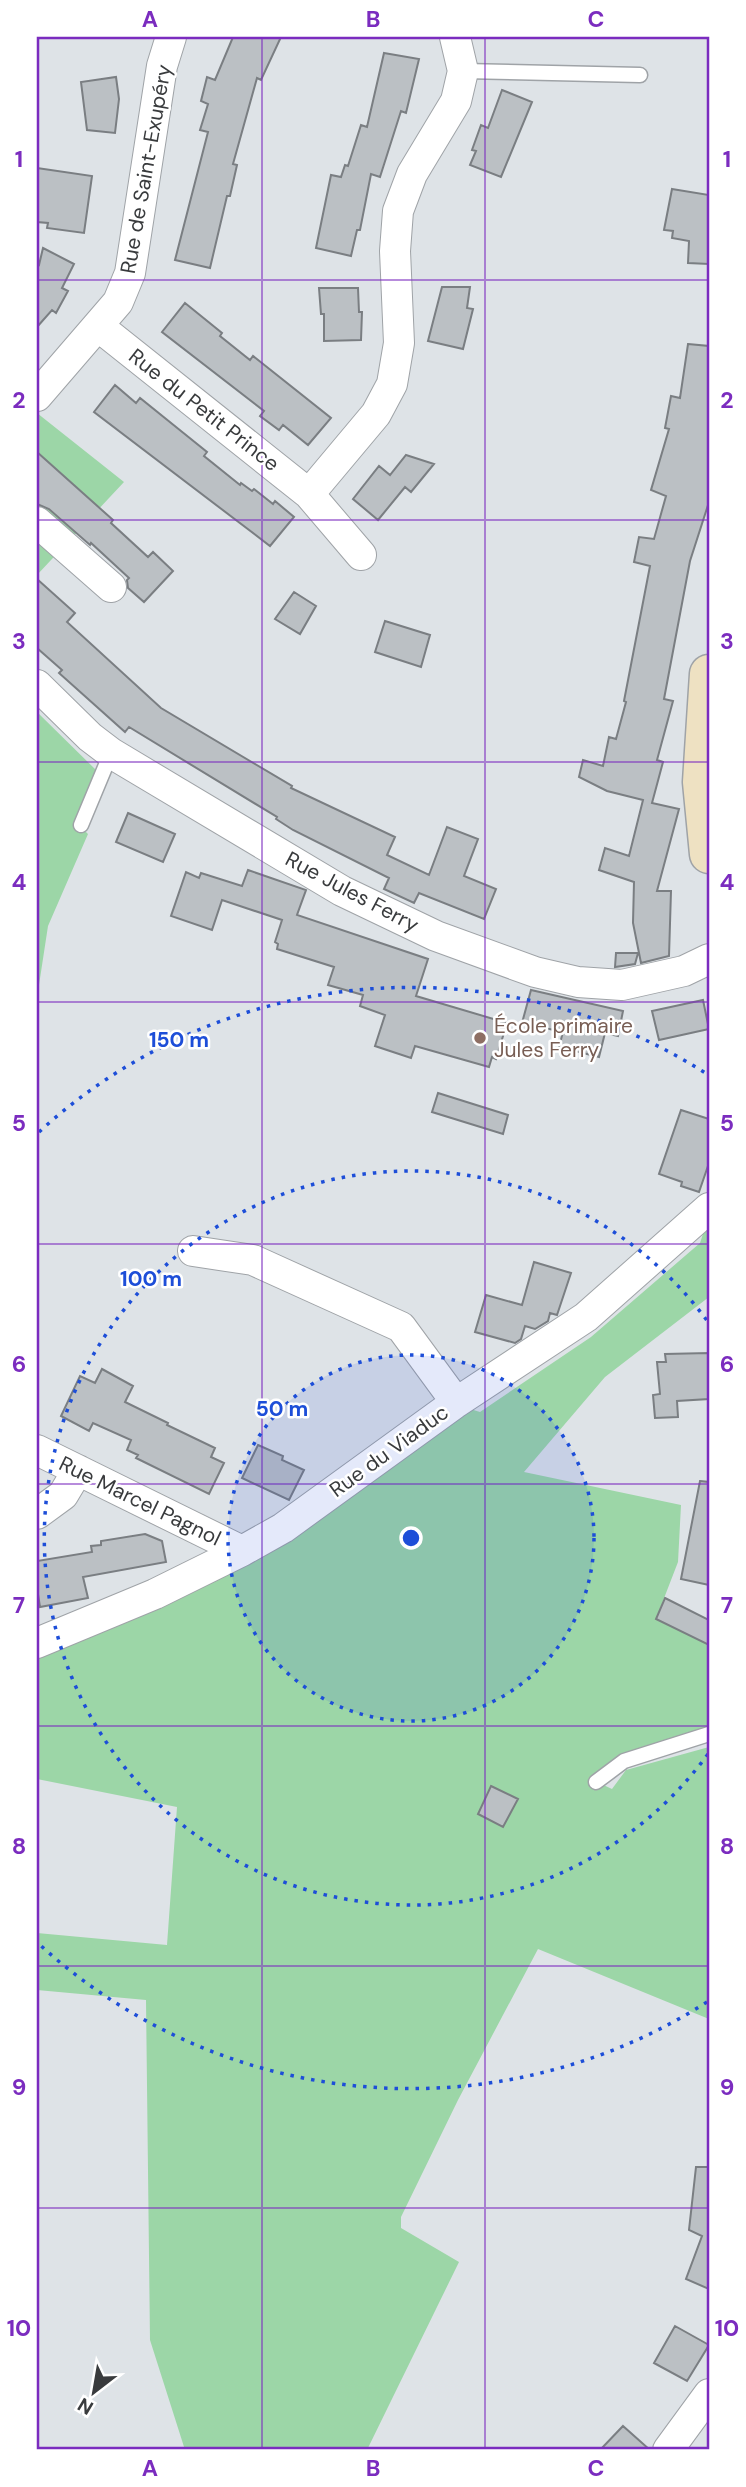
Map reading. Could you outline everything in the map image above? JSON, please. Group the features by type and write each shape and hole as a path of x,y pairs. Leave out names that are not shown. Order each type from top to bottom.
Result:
{"main road":[{"path":"709,674 702,782 709,854"}],"street":[{"name":"Rue de Saint-Exupéry","path":"37,396 118,302 130,273 162,66 171,37"},
{"path":"309,494 376,415 392,384 399,344 395,251 398,211 412,174 456,101 463,71 455,37"},
{"name":"Rue du Petit Prince","path":"98,326 309,494 361,555"},
{"path":"37,522 111,587"},
{"name":"Rue Jules Ferry","path":"37,685 90,737 111,752 342,891 436,936 535,972 578,982 622,985 684,971 709,959"},
{"name":"Rue du Viaduc","path":"37,1643 155,1594 283,1528 456,1402 586,1317 709,1208"},
{"path":"193,1251 253,1259 401,1326 456,1402"},
{"name":"Rue Marcel Pagnol","path":"37,1450 242,1551"},
{"path":"37,1514 63,1495 78,1469"},
{"path":"668,2450 706,2402"}],"lane":[{"path":"463,71 640,75"},
{"path":"81,825 111,752"},
{"path":"596,1782 624,1761 709,1734"}],"green space":[{"path":"37,413 124,482 37,575"},
{"path":"37,712 96,770 76,822 88,834 48,926 37,998"},
{"path":"709,1227 709,1297 605,1377 524,1472 681,1505 678,1562 656,1619 709,1645 709,1733 624,1761 597,1782 612,1789 626,1770 709,1747 709,2019 538,1949 458,2100 401,2217 401,2228 459,2262 367,2450 185,2450 150,2340 146,2000 37,1990 37,1933 167,1945 177,1807 37,1779 37,1643 155,1594 454,1404 480,1412 591,1337 700,1243 704,1231"}],"building":[{"path":"233,37 281,37 261,80 257,78 233,164 237,165 210,268 175,260 208,132 200,130 208,104 201,101 207,77 215,80"},
{"path":"384,53 419,59 406,113 401,111 380,177 371,174 360,230 357,230 351,256 316,248 331,175 341,177 345,165 348,166 361,125 367,127"},
{"path":"116,77 119,99 115,133 87,130 81,82"},
{"path":"502,90 532,102 501,177 470,165 481,125 488,128"},
{"path":"37,168 92,176 84,233 47,228 48,223 37,222"},
{"path":"672,189 709,195 709,264 688,263 689,241 672,238 673,231 664,230"},
{"path":"43,248 74,264 62,288 68,291 56,313 52,310 37,327 37,264 39,265"},
{"path":"442,287 470,287 467,308 473,309 463,349 428,341"},
{"path":"319,288 358,288 359,312 362,312 361,340 324,341 324,314 321,314"},
{"path":"185,303 250,360 253,356 331,418 308,445 283,425 279,430 260,416 264,411 162,332"},
{"path":"688,344 709,346 709,502 690,561 664,699 673,701 657,760 663,762 652,803 679,809 657,891 671,891 669,956 641,963 633,923 634,882 599,870 605,848 629,856 643,800 607,791 579,777 583,760 603,766 609,737 616,739 626,702 624,701 650,566 634,562 639,537 654,539 666,496 651,490 669,429 665,428 671,396 680,398"},
{"path":"115,385 136,403 140,398 207,452 204,456 240,485 241,483 252,491 254,489 273,504 275,501 294,517 270,546 94,412"},
{"path":"37,452 113,520 111,523 148,557 153,552 173,571 144,602 128,588 129,578 91,543 90,545 49,509 37,504"},
{"path":"406,455 434,464 411,492 405,487 378,520 353,499 379,466 390,475"},
{"path":"37,579 75,613 67,622 161,708 292,786 291,788 395,837 387,855 429,875 447,827 478,839 464,876 496,889 484,919 419,893 414,903 384,889 389,878 293,830 276,819 277,817 129,727 125,732 59,673 62,670 37,648"},
{"path":"294,592 316,606 300,634 275,619"},
{"path":"385,621 430,635 421,667 375,652"},
{"path":"128,813 175,834 163,862 116,842"},
{"path":"248,870 306,890 297,915 428,959 416,996 507,1023 496,1059 492,1057 489,1067 415,1046 411,1058 375,1046 385,1015 360,1006 363,995 328,985 334,967 277,949 278,944 275,942 282,920 222,900 212,930 171,916 186,872 199,878 201,873 242,886"},
{"path":"616,953 638,953 635,964 615,967"},
{"path":"531,990 623,1011 618,1036 605,1033 599,1057 559,1047 563,1032 522,1023"},
{"path":"703,1000 709,1029 659,1040 652,1011"},
{"path":"438,1093 508,1115 503,1134 432,1112"},
{"path":"681,1110 709,1119 709,1163 699,1192 681,1186 682,1182 659,1174"},
{"path":"534,1262 571,1273 557,1315 550,1313 548,1321 535,1329 525,1326 521,1339 515,1343 475,1332 486,1295 522,1305"},
{"path":"709,1353 709,1399 677,1401 678,1417 655,1418 653,1395 660,1394 657,1362 666,1362 665,1354"},
{"path":"102,1369 133,1386 125,1402 215,1448 211,1457 224,1463 209,1494 136,1458 138,1455 127,1450 131,1440 93,1423 89,1431 61,1416 80,1376 95,1383"},
{"path":"258,1445 283,1456 282,1460 304,1470 289,1500 242,1478"},
{"path":"700,1481 709,1482 709,1585 681,1579"},
{"path":"145,1534 162,1541 166,1562 83,1577 88,1598 40,1607 37,1561 92,1552 91,1546 101,1545 101,1541"},
{"path":"665,1598 709,1620 709,1645 656,1619"},
{"path":"491,1786 518,1799 503,1827 478,1814"},
{"path":"696,2167 709,2167 709,2289 686,2279 702,2236 689,2230"},
{"path":"675,2326 709,2345 687,2381 654,2363"},
{"path":"623,2426 650,2450 600,2450"}],"place":[{"name":"École primaire Jules Ferry","path":"480,1038"}]}
